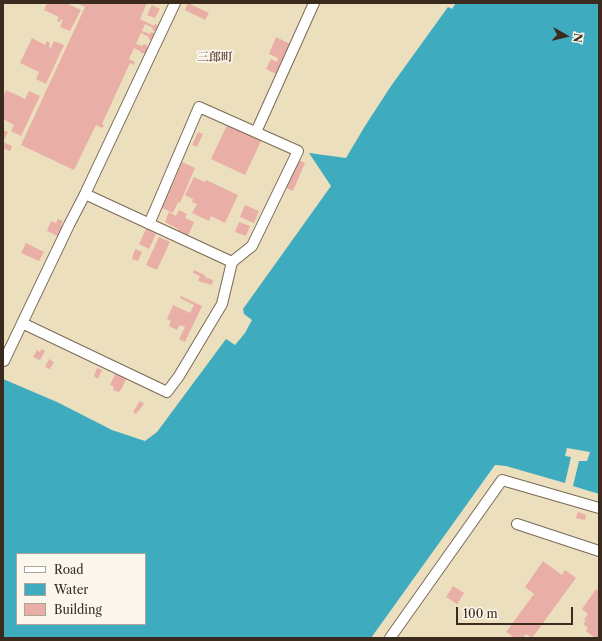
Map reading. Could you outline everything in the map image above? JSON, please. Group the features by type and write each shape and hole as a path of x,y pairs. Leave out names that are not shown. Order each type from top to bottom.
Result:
{"lane":[{"path":"3,361 176,3"},
{"path":"256,132 314,3"},
{"path":"22,323 167,392 179,376 222,304 232,262 252,246 298,151 199,107 148,224"},
{"path":"85,194 232,262"},
{"path":"390,638 502,480 599,508"},
{"path":"517,524 599,550"}],"water":[{"path":"456,3 599,3 599,494 573,486 579,461 587,461 590,452 567,448 565,456 571,457 565,483 506,466 495,465 371,638 3,638 3,379 57,402 112,430 145,441 157,432 226,339 235,345 245,333 252,320 244,314 243,309 331,186 309,153 346,158 391,86 448,7 452,9"}],"building":[{"path":"47,3 66,3 81,10 70,31 60,27 63,20 61,19 60,22 57,21 59,17 44,10"},
{"path":"77,3 147,3 140,19 154,26 155,24 158,25 155,31 152,30 153,28 145,24 142,31 150,34 151,32 154,33 153,38 151,40 148,39 149,37 141,33 136,44 142,46 144,44 147,45 146,46 148,47 145,54 134,48 129,59 135,62 133,65 130,63 102,124 104,125 102,128 96,125 74,170 21,145 85,7"},
{"path":"188,3 209,13 205,20 185,10"},
{"path":"152,5 160,9 155,18 147,15"},
{"path":"276,37 292,45 284,61 282,60 280,63 285,65 280,76 266,69 271,59 277,62 278,58 269,54"},
{"path":"32,38 45,45 47,41 50,43 49,47 51,48 54,41 64,45 46,84 36,79 39,72 20,63"},
{"path":"6,90 25,99 29,91 40,96 21,136 11,131 14,125 3,119 3,97"},
{"path":"228,123 262,139 245,175 211,159"},
{"path":"3,130 8,132 3,142"},
{"path":"198,132 203,134 197,147 192,145"},
{"path":"3,142 12,146 10,151 3,148"},
{"path":"299,160 305,163 293,191 286,188"},
{"path":"182,162 195,168 180,203 178,202 173,213 162,208"},
{"path":"194,177 205,182 206,180 238,195 225,223 211,216 209,221 192,213 197,204 192,202 193,199 185,195"},
{"path":"245,205 259,211 254,223 240,217"},
{"path":"179,210 187,214 185,218 194,222 188,236 165,222 169,212 176,216"},
{"path":"58,219 63,221 61,225 65,226 60,237 47,231 51,221 56,223"},
{"path":"239,222 250,226 246,236 235,232"},
{"path":"146,229 156,234 149,249 139,244"},
{"path":"159,237 170,242 157,270 146,265"},
{"path":"26,243 44,252 39,261 21,253"},
{"path":"135,249 142,252 138,261 132,259"},
{"path":"194,270 213,280 212,285 198,281 200,276 193,273"},
{"path":"181,296 202,306 185,342 179,339 185,327 180,325 177,330 169,326 171,321 167,319 173,305 190,313 194,305 180,298"},
{"path":"41,349 45,351 40,360 33,357 37,350 40,352"},
{"path":"49,359 54,362 50,369 45,367"},
{"path":"97,368 102,370 98,379 94,376"},
{"path":"115,374 126,379 119,392 113,390 114,387 110,385"},
{"path":"140,401 144,404 136,414 133,412"},
{"path":"578,512 586,515 585,520 576,518"},
{"path":"543,561 562,575 565,570 576,578 532,638 526,634 523,638 511,638 512,636 506,632 534,594 525,587"},
{"path":"453,586 464,593 457,604 446,597"},
{"path":"596,589 599,592 599,638 595,638 586,631 588,628 583,624 586,620 584,619 588,614 582,609"}],"district":[{"name":"三郎町","path":"215,58"}]}
